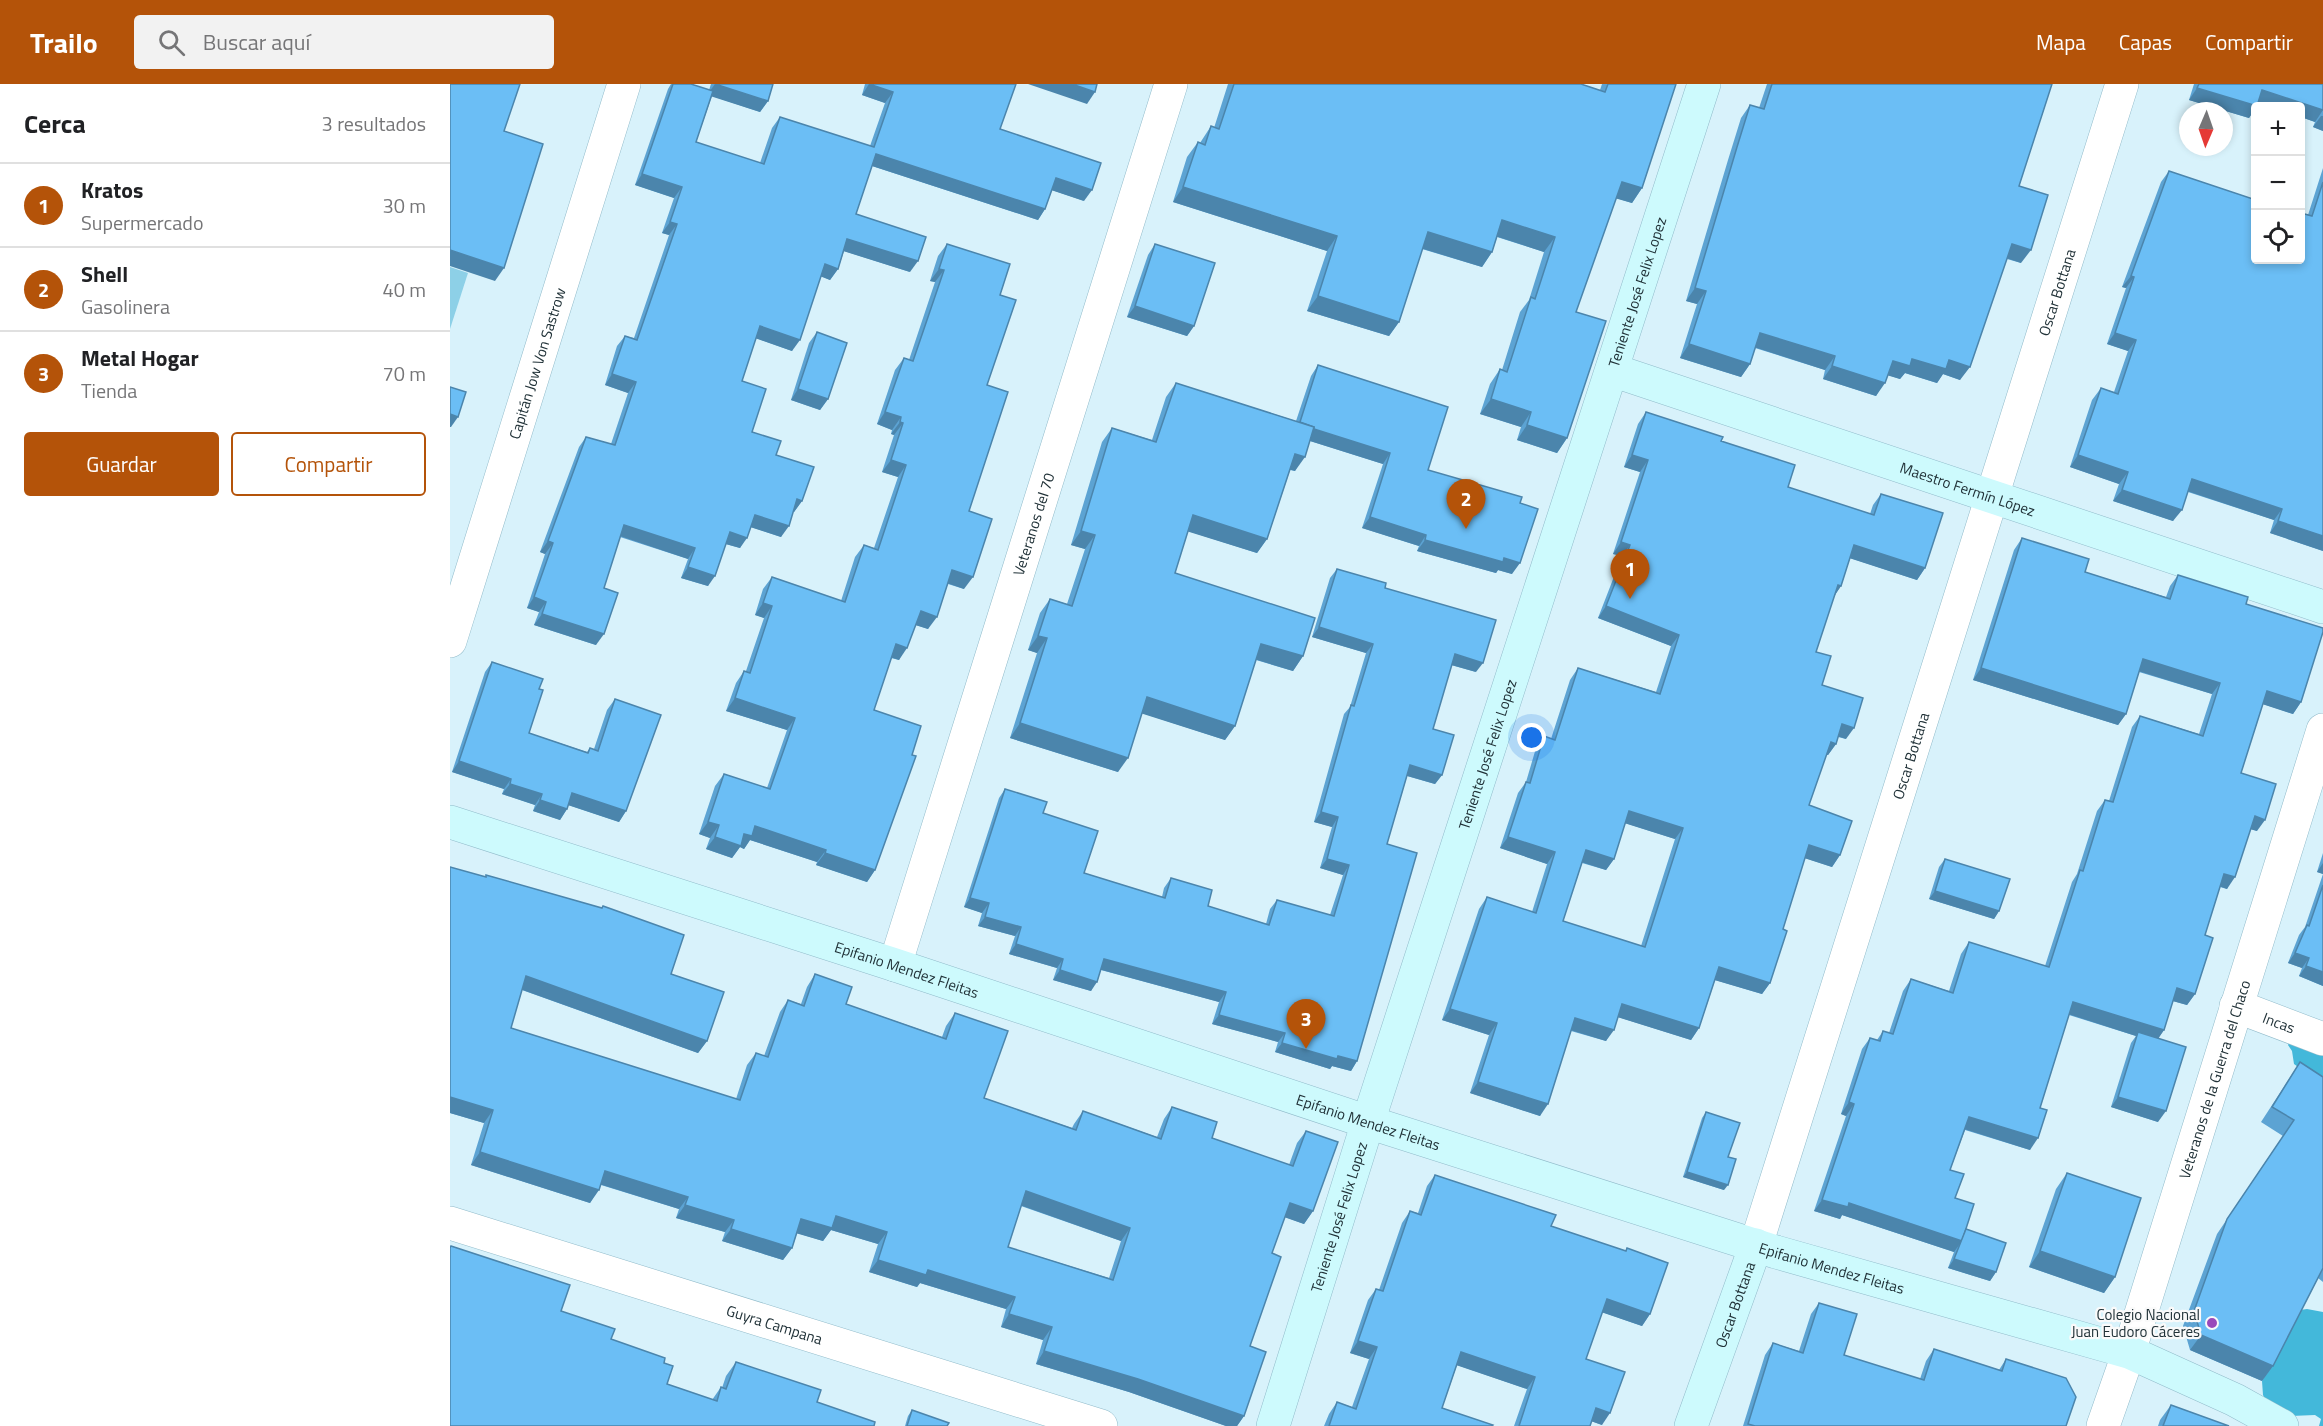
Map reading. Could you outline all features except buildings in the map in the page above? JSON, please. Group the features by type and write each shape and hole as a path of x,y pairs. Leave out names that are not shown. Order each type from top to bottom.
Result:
{"street":[{"name":"Capitán Jow Von Sastrow","path":"450,641 624,84"},
{"name":"Veteranos del 70","path":"895,965 1171,84"},
{"name":"Teniente José Felix Lopez","path":"1273,1426 1368,1122 1704,84"},
{"name":"Oscar Bottana","path":"1691,1426 1756,1245 2122,84"},
{"name":"Maestro Fermín López","path":"1612,370 2323,607"},
{"name":"Veteranos de la Guerra del Chaco","path":"2103,1426 2129,1352 2323,730"},
{"name":"Epifanio Mendez Fleitas","path":"450,822 895,965 1368,1122 1756,1245 2129,1352 2235,1400 2282,1426"},
{"name":"Incas","path":"2236,1006 2323,1039"},
{"name":"Guyra Campana","path":"450,1223 1101,1426"}],"shaded area":[{"path":"450,267 468,273 450,329"},
{"path":"2323,1026 2323,1085 2294,1064 2292,1051 2288,1045 2291,1038"},
{"path":"2300,1310 2323,1312 2323,1426 2319,1426 2321,1419 2315,1415 2291,1416 2266,1401 2263,1395 2262,1381"}],"place":[{"name":"Shell","path":"1466,529"},
{"name":"Kratos","path":"1630,599"},
{"name":"Metal Hogar","path":"1306,1049"},
{"name":"Colegio Nacional Juan Eudoro Cáceres","path":"2212,1323"}]}
